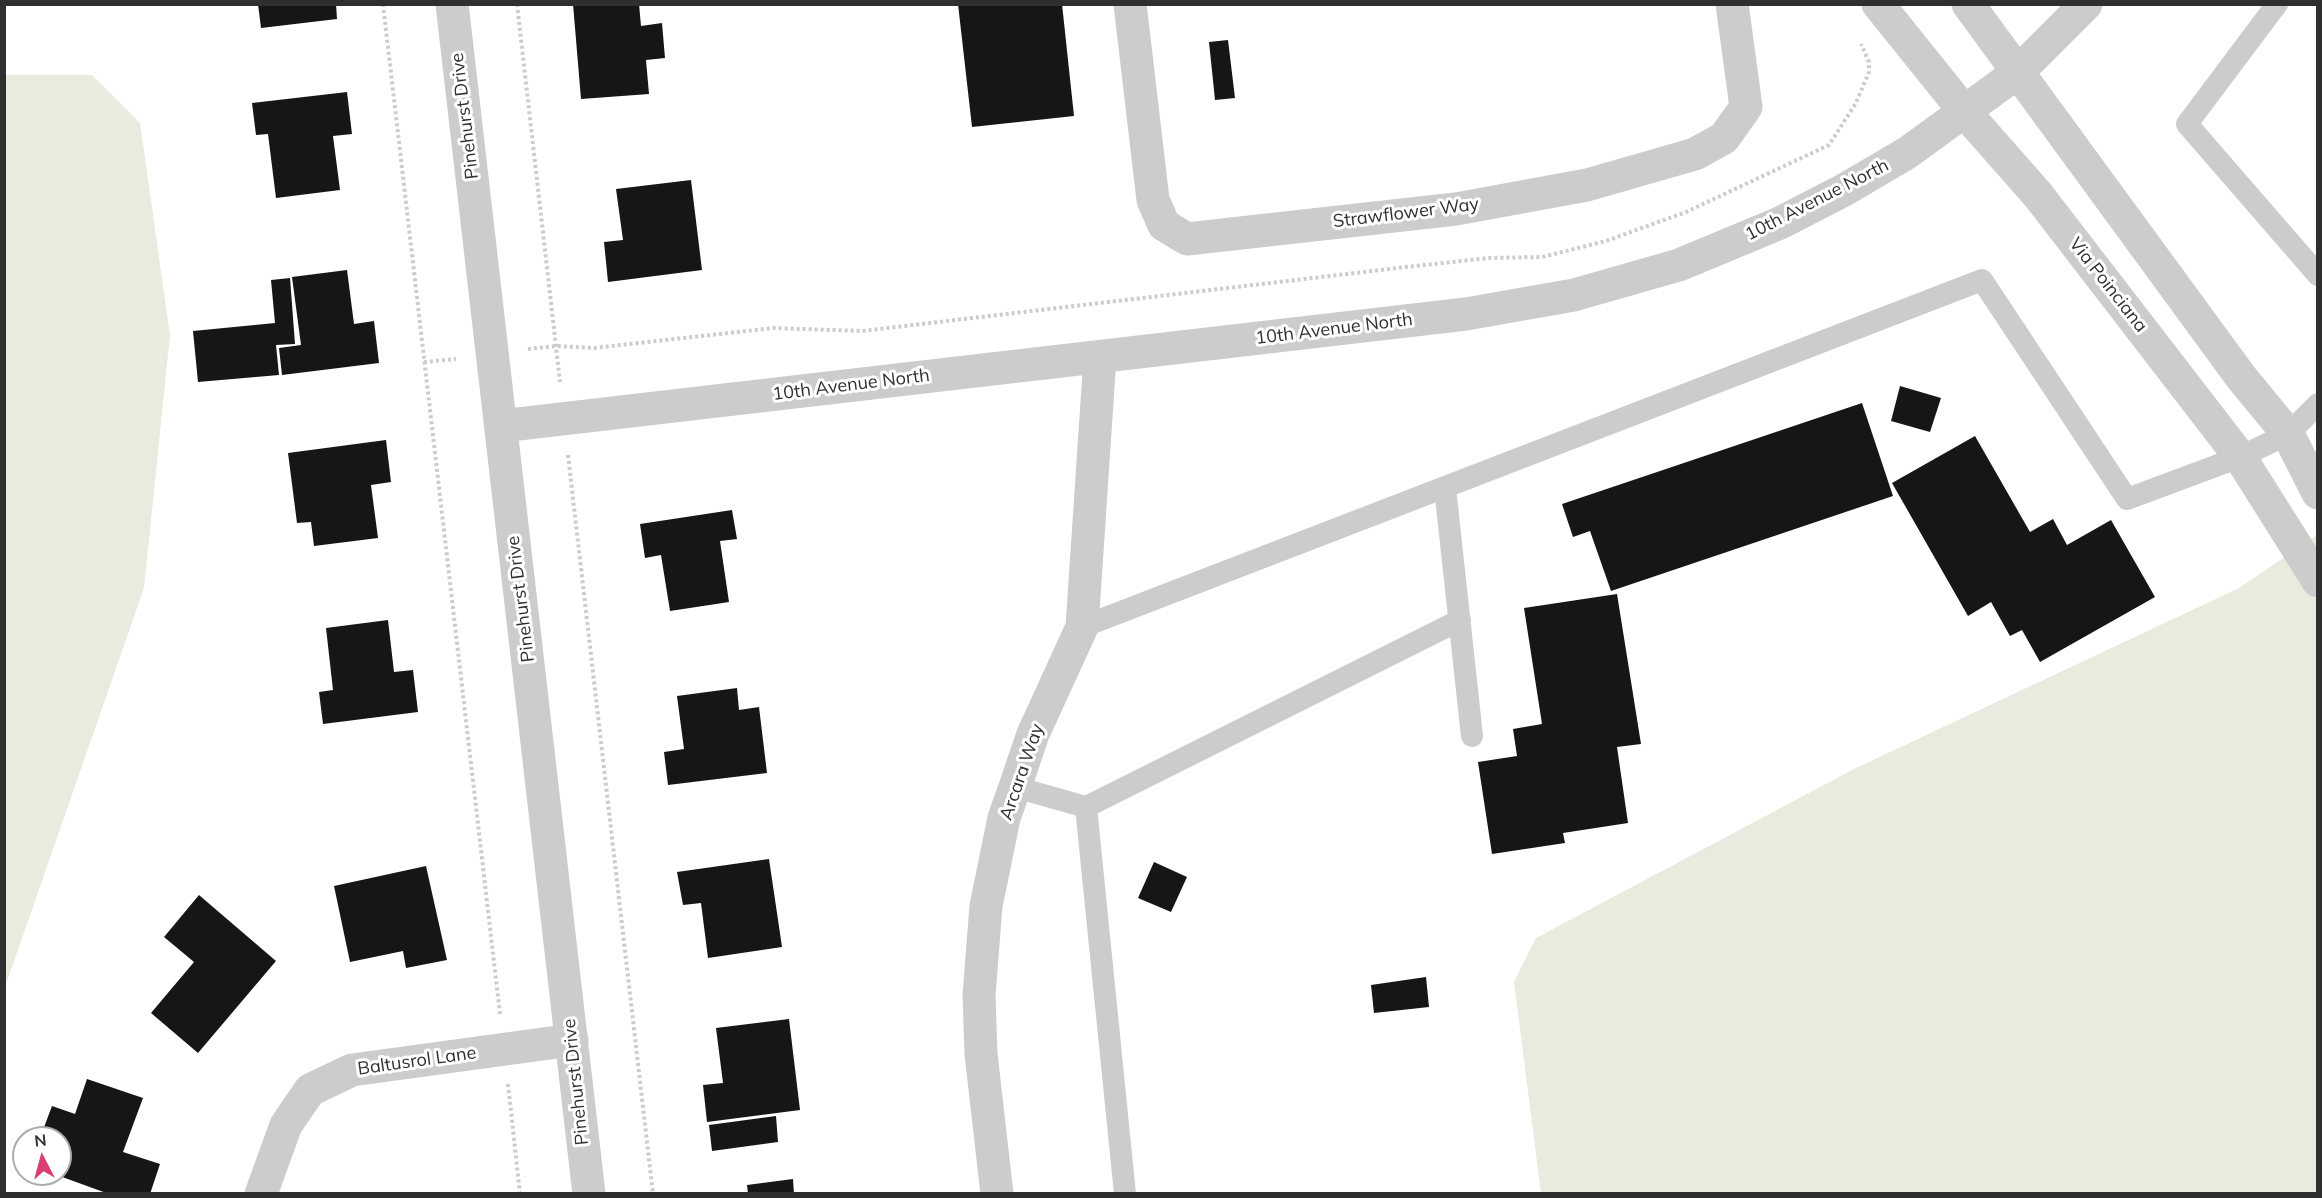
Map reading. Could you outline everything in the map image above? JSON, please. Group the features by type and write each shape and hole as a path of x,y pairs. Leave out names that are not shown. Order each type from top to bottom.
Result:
{"street":[{"name":"Pinehurst Drive","path":"452,4 589,1194"},
{"name":"Strawflower Way","path":"1130,4 1153,201 1164,225 1187,238 1456,209 1587,185 1695,154 1724,138 1746,107 1732,4"},
{"name":"Via Poinciana","path":"1878,4 1964,111 2038,195 2240,457 2318,581"},
{"path":"1968,4 2241,377 2288,434 2318,492"},
{"name":"10th Avenue North","path":"501,426 1466,314 1574,295 1678,265 1780,223 1844,190 1907,153 2017,73 2086,4"},
{"name":"Arcara Way","path":"997,1194 981,1054 979,995 986,906 1004,818 1033,734 1082,627 1100,357"},
{"name":"Baltusrol Lane","path":"261,1194 286,1125 310,1090 352,1070 572,1040"}],"lane":[{"path":"2277,4 2187,124 2318,275"},
{"path":"1082,627 1983,280 2127,499 2240,457 2288,434 2318,404"},
{"path":"1445,488 1472,736"},
{"path":"1015,787 1086,807 1460,620"},
{"path":"1086,807 1125,1194"}],"path":[{"path":"383,4 520,1194"},
{"path":"517,4 653,1194"}],"shaded area":[{"path":"5,75 92,75 140,123 170,335 144,588 5,987"},
{"path":"2317,535 2317,1193 1541,1193 1514,982 1536,938 1854,769 2239,588"}],"building":[{"path":"258,4 336,4 337,19 261,28"},
{"path":"573,4 639,4 641,26 662,23 665,58 646,60 649,94 581,99"},
{"path":"958,4 1062,4 1074,116 972,127"},
{"path":"1228,40 1235,98 1215,100 1209,42"},
{"path":"347,92 352,134 333,136 340,190 276,198 268,134 256,135 252,103"},
{"path":"691,180 702,270 608,282 604,242 623,240 616,189"},
{"path":"347,270 354,324 374,321 379,363 282,375 279,348 301,345 292,277"},
{"path":"290,278 295,344 276,345 279,375 198,382 193,331 275,323 271,280"},
{"path":"1900,386 1941,398 1930,432 1891,421"},
{"path":"1862,403 1893,496 1611,591 1590,531 1573,537 1562,504"},
{"path":"1975,436 2030,532 2053,519 2067,545 2111,520 2155,597 2040,662 2022,630 2010,636 1991,602 1968,616 1892,483"},
{"path":"386,440 391,482 371,485 378,538 314,546 311,522 297,523 288,453"},
{"path":"732,510 737,539 720,541 729,602 670,611 661,555 645,558 640,524"},
{"path":"1617,594 1641,744 1617,747 1628,823 1563,833 1565,843 1492,854 1478,762 1517,756 1513,729 1542,724 1524,608"},
{"path":"388,620 394,672 413,670 418,712 323,724 319,692 333,690 326,628"},
{"path":"737,688 739,710 759,707 767,773 668,785 664,752 684,749 677,696"},
{"path":"769,859 782,947 708,958 701,903 683,905 677,872"},
{"path":"1154,862 1187,877 1171,912 1138,898"},
{"path":"426,866 447,960 406,968 403,951 350,962 334,886"},
{"path":"199,895 276,961 198,1053 151,1013 194,962 164,937"},
{"path":"1426,977 1429,1007 1374,1013 1371,985"},
{"path":"789,1019 800,1110 707,1122 703,1085 723,1083 716,1028"},
{"path":"87,1079 143,1098 123,1152 160,1164 150,1194 109,1194 72,1181 72,1126 44,1126 52,1106 75,1114"},
{"path":"776,1116 778,1142 712,1151 709,1125"},
{"path":"793,1179 794,1194 748,1194 747,1185"}]}
